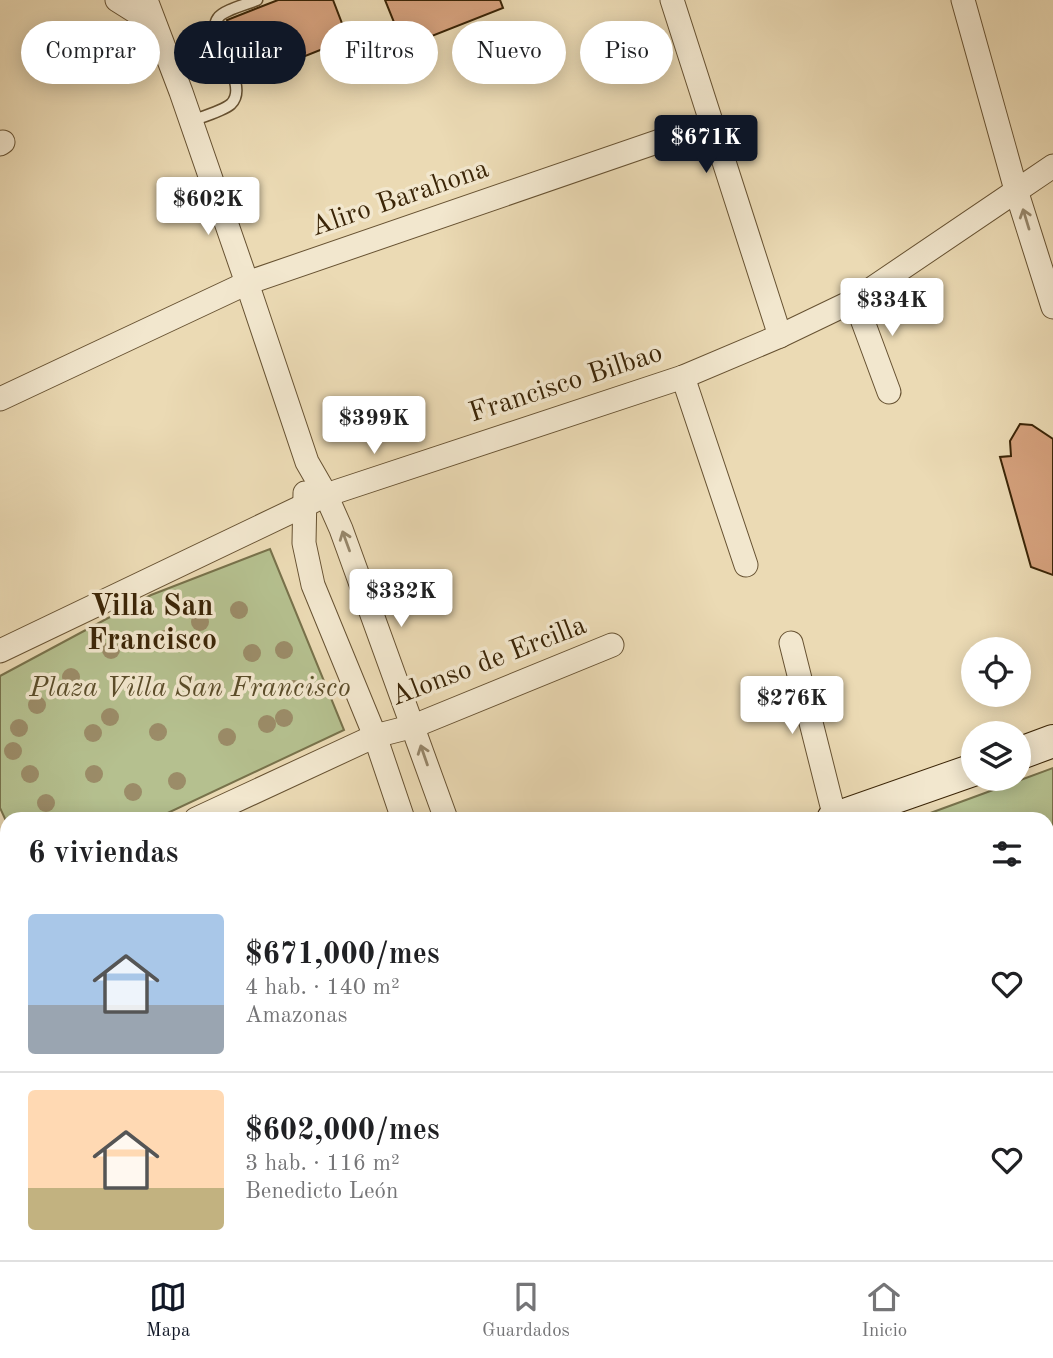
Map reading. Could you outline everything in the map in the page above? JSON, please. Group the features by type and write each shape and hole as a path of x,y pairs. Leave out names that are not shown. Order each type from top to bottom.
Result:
{"main road":[{"path":"1031,749 1053,741"},
{"path":"853,812 961,774"},
{"path":"883,812 898,796"}],"street":[{"path":"117,0 147,21"},
{"path":"146,0 154,21"},
{"path":"672,0 779,337"},
{"path":"963,0 1016,190 1053,307"},
{"path":"160,36 307,462 341,529 444,812"},
{"name":"Aliro Barahona","path":"0,399 247,283 712,123"},
{"name":"Francisco Bilbao","path":"0,651 326,495 682,377 779,337 855,300 1053,166"},
{"path":"855,300 889,392"},
{"path":"682,377 746,565"},
{"path":"307,462 304,542 313,585 375,736 401,812"},
{"path":"791,643 832,812"},
{"name":"Alonso de Ercilla","path":"211,812 375,736 414,726 612,645"}],"lane":[{"path":"191,121 225,107 236,96 236,85 216,33 215,23 221,14 257,0"}],"green space":[{"name":"Plaza Villa San Francisco","path":"270,549 344,730 170,812 2,812 0,676 151,595"},
{"path":"1053,768 1053,812 933,812 990,791 1031,791 1031,776"}],"building":[{"path":"278,0 333,0 341,21 320,21 320,50 306,56 306,21 227,20"},
{"path":"385,0 500,0 503,8 470,21 452,21 452,28 438,34 438,21 393,21"},
{"path":"1020,424 1032,425 1053,439 1053,575 1031,567 1000,457 1011,456 1010,441"}],"district":[{"name":"Villa San Francisco","path":"152,624"}]}
